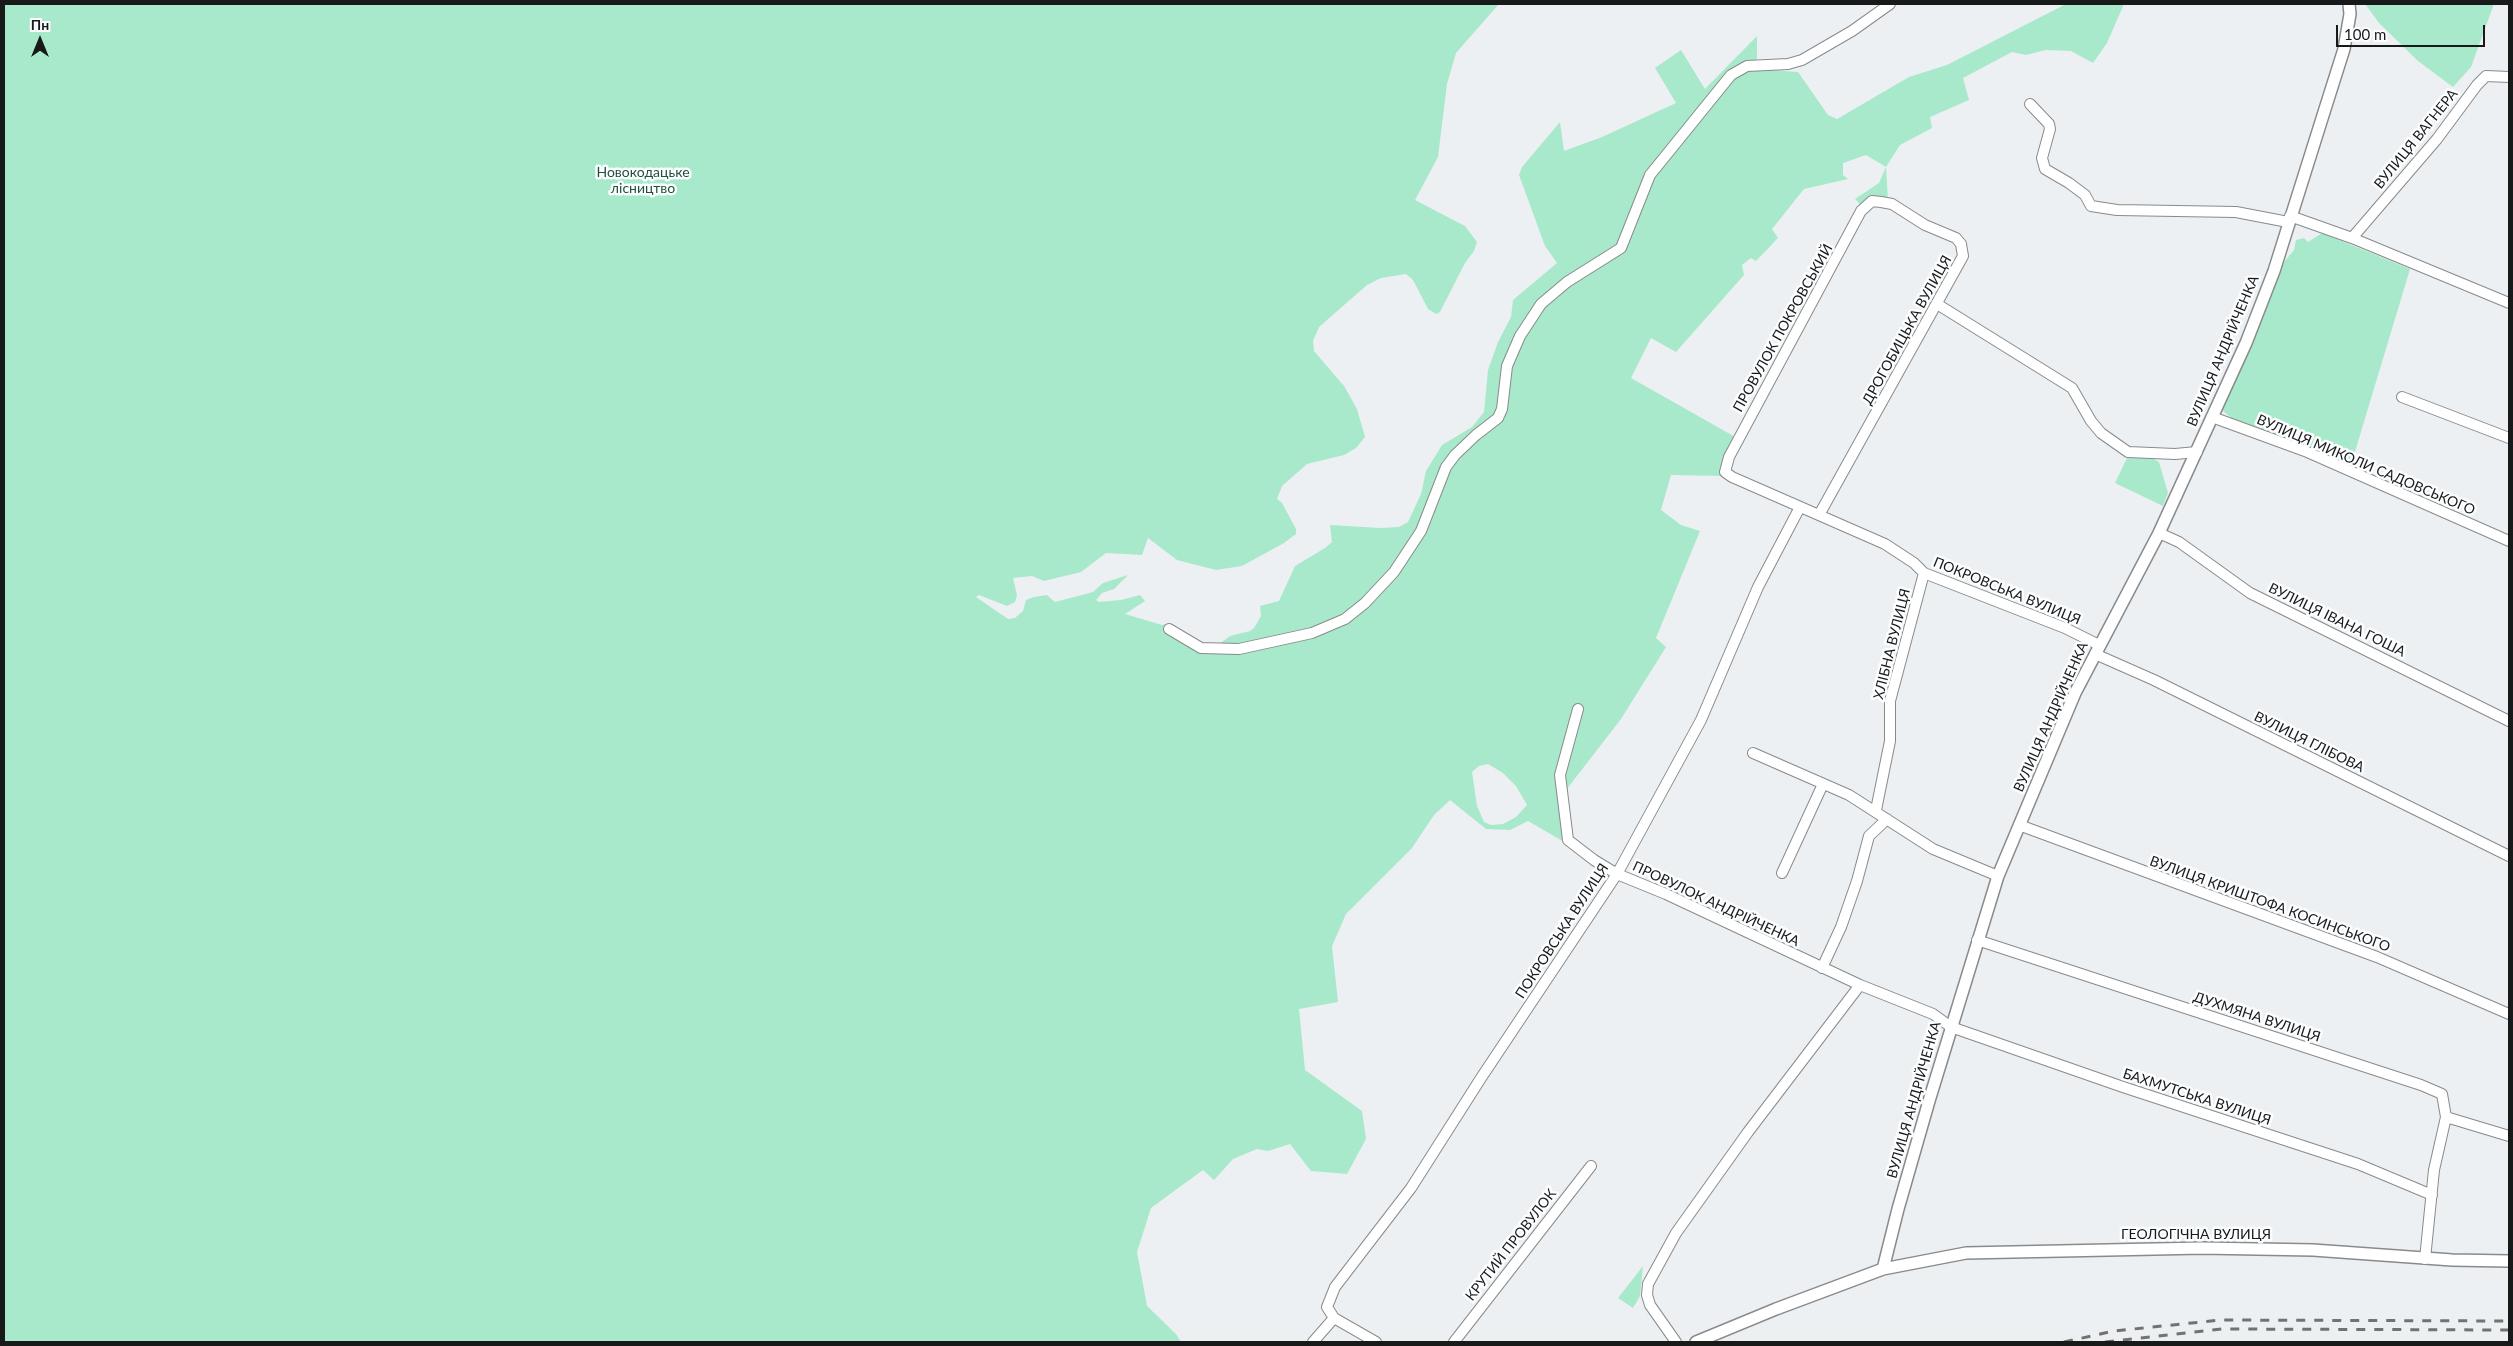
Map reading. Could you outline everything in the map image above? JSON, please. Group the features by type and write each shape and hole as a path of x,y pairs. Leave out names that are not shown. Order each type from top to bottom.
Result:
{"street":[{"path":"1170,629 1201,648 1239,649 1320,630 1345,619 1364,603 1394,572 1421,531 1446,467 1476,435 1498,418 1502,409 1507,366 1520,336 1541,304 1567,282 1622,248 1650,175 1731,75 1747,66 1788,64 1802,60 1852,31 1890,4"},
{"name":"ВУЛИЦЯ АНДРІЙЧЕНКА","path":"1884,1269 1900,1200 1977,940 1998,876 2075,693 2160,533 2253,325 2274,271 2344,49 2350,14 2349,4"},
{"name":"ВУЛИЦЯ ВАГНЕРА","path":"2352,238 2437,139 2482,80 2486,76 2509,78"},
{"path":"2030,104 2049,124 2050,128 2042,158 2045,169 2070,183 2085,195 2091,206 2117,210 2236,212 2289,219 2352,238 2509,303"},
{"name":"ДРОГОБИЦЬКА ВУЛИЦЯ","path":"1819,515 1963,256 1961,244 1956,238 1925,225 1892,204 1872,201"},
{"name":"ПРОВУЛОК ПОКРОВСЬКИЙ","path":"1725,472 1729,457 1861,211 1872,201"},
{"path":"1937,304 2072,388 2091,422 2101,433 2128,452 2168,454 2196,452"},
{"path":"2402,397 2509,438"},
{"name":"ВУЛИЦЯ МИКОЛИ САДОВСЬКОГО","path":"2212,417 2305,451 2509,541"},
{"name":"ПОКРОВСЬКА ВУЛИЦЯ","path":"1725,472 1885,544 1914,563 1924,573 2056,624 2097,649"},
{"name":"ПОКРОВСЬКА ВУЛИЦЯ","path":"1334,1318 1327,1307 1335,1287 1406,1195 1481,1078 1618,874 1701,720 1758,587 1800,507"},
{"name":"ВУЛИЦЯ ІВАНА ГОША","path":"2160,533 2179,542 2250,593 2509,721"},
{"name":"ХЛІБНА ВУЛИЦЯ","path":"1876,810 1890,741 1890,701 1924,573"},
{"name":"ВУЛИЦЯ ГЛІБОВА","path":"2097,649 2154,680 2509,856"},
{"name":"ПРОВУЛОК АНДРІЙЧЕНКА","path":"1578,709 1560,775 1568,840 1594,860 1618,874 1666,894 1860,985 1933,1014 1951,1027"},
{"path":"1753,753 1849,794 1934,849 1998,876"},
{"path":"1782,873 1823,784"},
{"path":"1822,968 1844,918 1869,836 1887,819"},
{"name":"ВУЛИЦЯ КРИШТОФА КОСИНСЬКОГО","path":"2019,825 2377,957 2509,1014"},
{"name":"ДУХМЯНА ВУЛИЦЯ","path":"1977,940 2429,1088 2442,1094 2446,1117"},
{"path":"1676,1342 1650,1305 1647,1295 1648,1284 1681,1225 1748,1132 1860,985"},
{"name":"БАХМУТСЬКА ВУЛИЦЯ","path":"1951,1027 2123,1087 2358,1164 2432,1195"},
{"path":"2426,1259 2434,1170 2446,1117 2509,1136"},
{"name":"КРУТИЙ ПРОВУЛОК","path":"1454,1342 1591,1166"},
{"name":"ГЕОЛОГІЧНА ВУЛИЦЯ","path":"1884,1269 1966,1253 2086,1249 2313,1250 2426,1259 2509,1262"},
{"path":"1696,1342 1776,1309 1884,1269"},
{"path":"1313,1342 1334,1318 1376,1342"}],"green space":[{"name":"Новокодацьке лісництво","path":"4,4 1499,4 1456,53 1447,84 1438,157 1415,200 1465,226 1477,242 1474,251 1465,263 1440,312 1436,314 1428,309 1413,280 1406,274 1381,278 1367,285 1319,327 1313,341 1314,351 1344,386 1357,409 1365,437 1356,448 1344,455 1307,464 1282,486 1277,499 1282,503 1296,529 1296,534 1284,543 1242,566 1216,570 1177,560 1148,538 1142,555 1106,553 1081,572 1044,581 1032,576 1013,578 1017,595 1015,602 1007,606 979,595 976,597 1008,619 1015,618 1023,611 1026,600 1047,595 1055,602 1093,592 1103,583 1128,575 1114,589 1102,593 1096,600 1099,602 1121,600 1140,595 1145,601 1125,614 1162,625 1170,623 1176,630 1201,646 1215,647 1230,636 1250,631 1254,628 1261,616 1260,606 1279,601 1295,566 1332,542 1330,525 1380,528 1399,527 1408,522 1421,494 1426,471 1442,445 1472,427 1484,412 1488,370 1498,342 1511,317 1513,300 1557,263 1545,246 1519,175 1522,167 1560,122 1564,151 1602,137 1676,103 1655,68 1681,50 1705,89 1757,36 1757,69 1798,72 1828,115 1837,119 1909,77 1947,65 2066,4 2124,4 2107,43 2093,63 2071,51 2046,50 2026,55 2012,52 1963,78 1969,100 1930,117 1932,128 1900,145 1886,167 1866,155 1843,163 1843,175 1848,179 1804,189 1772,229 1778,238 1756,261 1751,258 1742,265 1744,275 1676,352 1651,338 1631,378 1737,438 1725,458 1722,476 1671,475 1661,510 1681,525 1700,531 1656,638 1666,647 1621,719 1563,794 1566,843 1528,821 1510,830 1486,829 1450,800 1434,815 1412,848 1346,914 1332,946 1338,1002 1299,1009 1305,1070 1362,1111 1366,1139 1347,1174 1311,1171 1290,1144 1268,1151 1257,1149 1233,1159 1214,1180 1203,1170 1151,1208 1137,1252 1147,1306 1176,1334 1181,1342 4,1342","holes":["1488,764 1503,773 1516,786 1527,805 1516,817 1503,824 1491,825 1484,822 1477,806 1472,772 1479,766"]},
{"path":"2365,4 2494,4 2471,67 2453,87 2418,61 2379,23"},
{"path":"1886,167 1888,200 1878,196 1861,205 1855,199 1879,183"},
{"path":"2322,233 2410,269 2351,465 2231,418 2222,410 2284,262 2294,250 2296,240 2304,238 2308,242"},
{"path":"2128,456 2149,456 2159,462 2168,493 2163,506 2115,483"},
{"path":"1643,1266 1640,1296 1633,1308 1618,1298"}],"railway":[{"path":"2064,1342 2114,1331 2221,1320 2509,1321"},
{"path":"2105,1342 2222,1329 2509,1330"}]}
